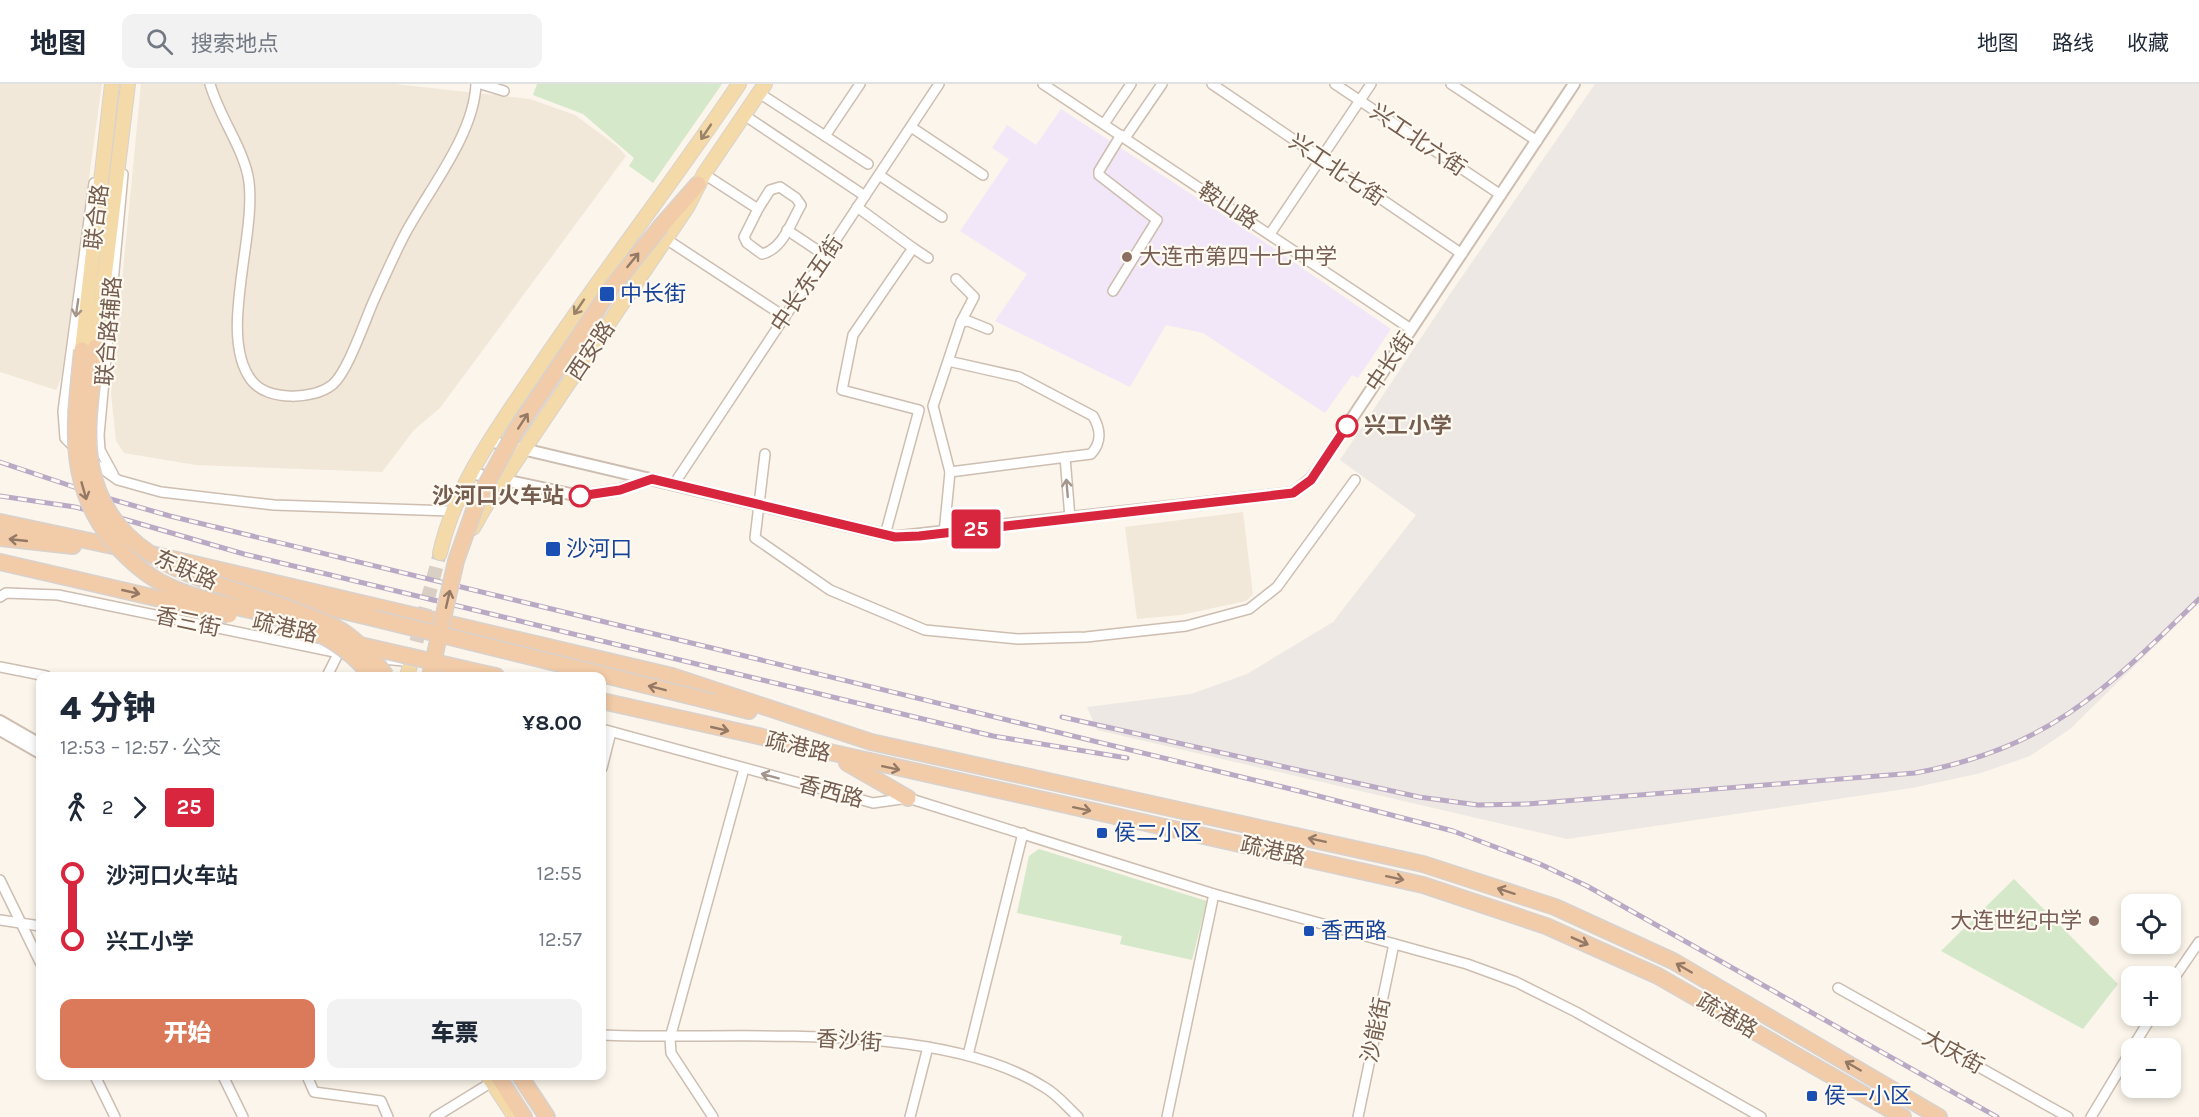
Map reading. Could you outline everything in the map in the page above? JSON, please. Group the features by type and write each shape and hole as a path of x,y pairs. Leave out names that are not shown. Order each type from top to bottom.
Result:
{"highway":[{"path":"435,672 464,533 482,491 515,432 607,296 664,233 701,179"},
{"name":"东联路","path":"89,349 91,464 102,500 123,531 141,549 167,565 193,576 279,603 340,630 359,644 383,672"},
{"name":"东联路","path":"89,349 76,414 77,465 85,498 99,524 129,561 166,585 296,622 331,639 367,672"},
{"path":"0,522 160,556 672,676 871,742"},
{"path":"0,538 160,556"},
{"path":"0,565 32,569"},
{"path":"0,576 32,569"},
{"name":"疏港路","path":"32,569 476,672"},
{"path":"193,576 590,672"},
{"path":"606,676 871,742 1423,864 1555,907 1673,961 1940,1117"},
{"name":"疏港路","path":"606,702 834,755 1424,885 1546,926 1658,976 1902,1117"},
{"path":"834,755 908,798"},
{"path":"495,1080 525,1117"},
{"path":"523,1080 547,1117"}],"main road":[{"name":"联合路","path":"89,349 110,84"},
{"name":"联合路","path":"89,349 129,84"},
{"name":"西安路","path":"440,553 450,511 489,441 589,292 670,185 739,84"},
{"path":"701,179 762,88"},
{"name":"西安路","path":"463,561 476,524 664,233"},
{"path":"408,672 411,662"},
{"path":"494,1080 515,1117"},
{"path":"531,1080 555,1117"}],"street":[{"name":"联合路辅路","path":"110,84 63,411 65,438 81,454 118,480"},
{"name":"联合路辅路","path":"118,480 100,450 129,84"},
{"path":"210,84 248,176 238,323 240,357 253,382 280,395 304,397 333,384 350,357 404,236 468,124 475,99 476,84"},
{"path":"481,84 504,91"},
{"path":"825,136 860,84"},
{"name":"中长东五街","path":"674,484 939,84"},
{"name":"鞍山路","path":"1043,84 1412,329"},
{"path":"1104,124 1131,84"},
{"path":"1113,291 1157,220 1099,175 1099,171 1162,84"},
{"name":"兴工北七街","path":"1212,84 1320,160 1462,254"},
{"name":"兴工北六街","path":"1335,84 1501,195"},
{"path":"1270,234 1371,84"},
{"path":"1451,84 1537,141"},
{"name":"中长街","path":"489,441 895,537 1293,493 1311,480 1572,85"},
{"path":"762,88 825,136 868,164"},
{"path":"744,115 865,196"},
{"path":"911,127 983,175"},
{"path":"879,175 942,217"},
{"path":"701,179 758,209"},
{"path":"780,187 796,198 801,205 771,252 762,254 747,243 744,237 758,209 770,190 780,187"},
{"path":"857,207 928,258"},
{"path":"787,230 825,256"},
{"path":"664,233 785,317"},
{"path":"885,535 919,410 842,390 853,335 913,248"},
{"path":"944,533 950,472 933,406 961,322 974,297 956,279"},
{"path":"961,322 968,321 988,329"},
{"path":"948,361 1020,377 1093,416 1100,434 1097,447 1091,454 950,472"},
{"path":"65,397 71,405 85,407 97,405 103,399"},
{"path":"765,454 757,505 755,538 830,590 925,630 1018,639 1086,637 1186,626 1249,609 1276,587 1355,480"},
{"path":"1065,457 1070,518"},
{"path":"471,473 580,496 620,490 652,479"},
{"path":"118,480 161,492 208,499 274,505 450,511"},
{"path":"494,495 522,483"},
{"name":"香三街","path":"0,597 6,593 58,595 338,654 411,662"},
{"path":"329,672 338,654"},
{"path":"0,667 36,674"},
{"path":"0,721 36,742"},
{"path":"0,730 36,751"},
{"name":"香西路","path":"606,731 873,803 908,798 1214,894 1467,964 1516,982 1576,1012 1761,1117"},
{"path":"712,1117 671,1053 670,1038 744,769"},
{"path":"968,1055 1023,833"},
{"path":"0,880 36,954"},
{"path":"1167,1117 1214,894"},
{"path":"0,920 36,925"},
{"path":"2181,968 2199,942"},
{"name":"沙能街","path":"1358,1117 1394,944"},
{"name":"大庆街","path":"1838,988 2068,1117"},
{"name":"香沙街","path":"606,1035 670,1038 815,1037 928,1047 968,1055 1011,1069 1046,1088 1078,1117"},
{"path":"910,1117 928,1047"},
{"path":"2091,1117 2121,1067"},
{"path":"97,1080 115,1117"},
{"path":"225,1080 243,1117"},
{"path":"309,1080 314,1092 381,1101 388,1117"},
{"path":"435,1117 490,1080"}],"shaded area":[{"path":"0,84 102,84 61,379 56,390 0,372"},
{"path":"141,84 395,84 530,99 575,115 617,146 626,156 440,408 414,430 382,472 196,465 124,453 116,441 111,394"},
{"path":"1595,84 2199,84 2199,603 2070,729 2030,756 1981,773 1912,788 1567,839 1097,730 1087,707 1191,694 1247,674 1333,622 1416,515 1340,460 1450,294"},
{"name":"大连市第四十七中学","path":"1061,109 1263,241 1391,329 1358,378 1352,375 1325,413 1203,333 1166,325 1130,387 995,321 1027,274 960,231 1009,159 992,148 1007,125 1036,145"},
{"path":"1243,512 1253,594 1246,601 1181,615 1137,619 1125,527"}],"green space":[{"path":"537,84 722,84 653,183 629,166 634,158 583,114 533,95"},
{"path":"1039,849 1207,901 1192,960 1120,944 1122,936 1017,913 1029,856"},
{"path":"2014,879 2118,984 2083,1029 1941,951"}],"tunnel":[{"path":"411,662 440,553"}],"railway":[{"path":"0,462 107,498 170,516 1299,791 1453,831 1540,864 1587,886 1997,1117"},
{"path":"0,496 75,507 244,554 993,736 1127,758"},
{"path":"1062,717 1419,797 1478,805 1527,804 1915,773 1962,762 2003,748 2039,731 2072,711 2134,661 2199,599"}],"bus line":[{"name":"25","path":"580,496 620,490 652,479 895,537 919,536 1293,493 1311,480 1347,426"}],"place":[{"name":"大连市第四十七中学","path":"1127,257"},
{"name":"中长街","path":"607,294"},
{"name":"兴工小学","path":"1347,426"},
{"name":"沙河口火车站","path":"580,496"},
{"name":"沙河口","path":"553,549"},
{"name":"侯二小区","path":"1102,833"},
{"name":"大连世纪中学","path":"2094,921"},
{"name":"香西路","path":"1309,931"},
{"name":"侯一小区","path":"1812,1096"}]}
